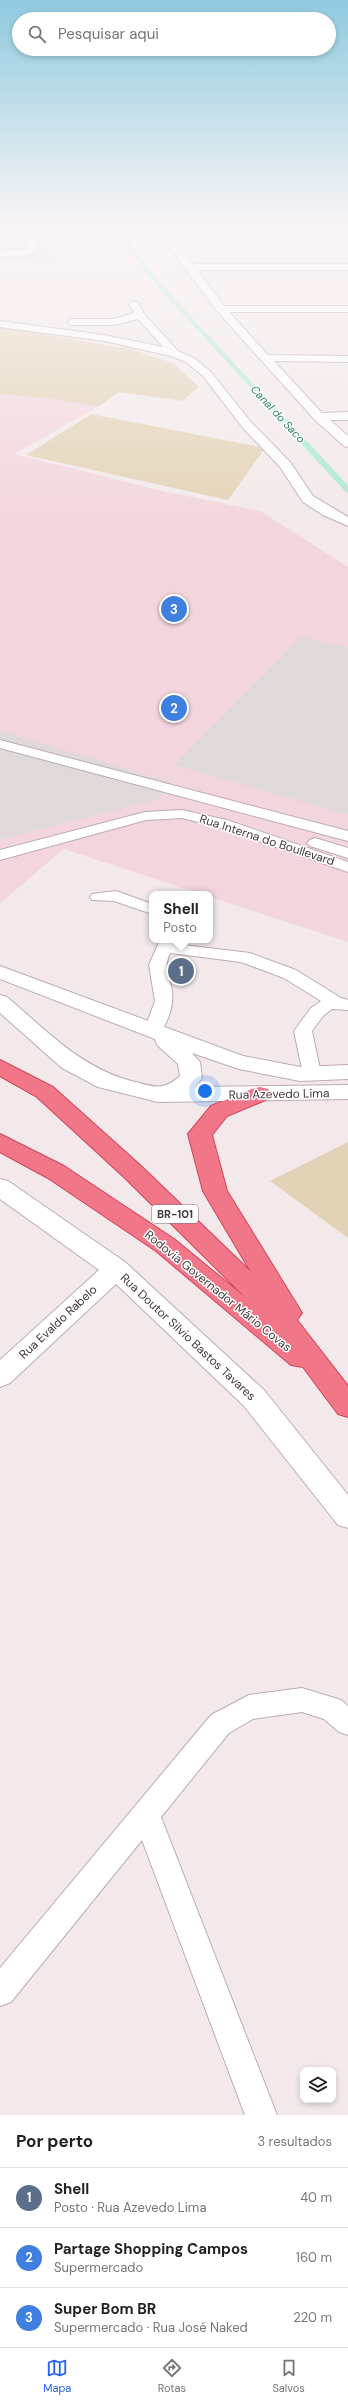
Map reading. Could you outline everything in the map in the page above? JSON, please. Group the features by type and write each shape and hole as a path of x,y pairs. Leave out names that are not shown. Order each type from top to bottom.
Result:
{"highway":[{"name":"Rodovia Governador Mário Covas","path":"0,1066 45,1092 133,1172 273,1309 348,1406"},
{"path":"260,1094 219,1111 200,1134 215,1191 330,1383"},
{"name":"Rodovia Governador Mário Covas","path":"0,1142 56,1172 165,1245 330,1383"}],"street":[{"path":"20,327 104,338 174,353 190,360 207,374 247,425 285,465 308,499 348,522"},
{"path":"104,338 121,337 131,331 127,327"},
{"path":"150,327 174,353"},
{"path":"237,327 319,417 348,443"},
{"path":"265,358 348,359"},
{"path":"319,417 348,416"},
{"path":"315,504 348,508"},
{"name":"Rua Azevedo Lima","path":"0,972 153,1031 239,1062 300,1074 348,1072"},
{"name":"Rua Azevedo Lima","path":"0,1002 70,1063 106,1082 158,1095 348,1092"},
{"path":"153,1031 174,1046 189,1062 191,1078 178,1090 158,1095"},
{"name":"Rua Doutor Silvio Bastos Tavares","path":"0,1187 116,1268 254,1398 348,1516"},
{"name":"Rua Evaldo Rabelo","path":"0,1376 116,1268"}],"lane":[{"name":"Rua Interna do Boullevard","path":"0,744 348,836"},
{"path":"145,816 163,807 203,810 348,853"},
{"name":"Rua Interna do Boullevard","path":"0,855 145,816 169,814 200,817 348,867"},
{"path":"98,897 116,896 149,908"},
{"path":"153,1031 165,1007 163,990 157,969 159,959 167,944 244,957 290,974 341,1003"},
{"path":"312,1074 303,1031 322,1005 341,1003"},
{"path":"0,1991 220,1724 250,1707 302,1700 332,1709 348,1723"},
{"path":"146,1815 261,2115"}],"shaded area":[{"path":"0,327 130,349 173,363 199,387 182,401 119,392 97,407 57,399 0,394"},
{"path":"0,393 57,399 97,407 14,454 167,492 260,511 348,567 348,942 213,898 213,891 192,891 64,849 0,903"},
{"path":"91,414 265,448 228,500 26,455"},
{"path":"301,637 348,648 348,815 174,765"},
{"path":"0,731 171,782 158,799 0,840"},
{"path":"348,1142 348,1238 270,1181"}],"waterway":[{"name":"Canal do Saco","path":"197,327 254,388"},
{"name":"Canal do Saco","path":"253,387 348,490"}],"place":[{"name":"Super Bom BR","path":"174,609"},
{"name":"Partage Shopping Campos","path":"174,708"},
{"name":"Shell","path":"181,971"}]}
